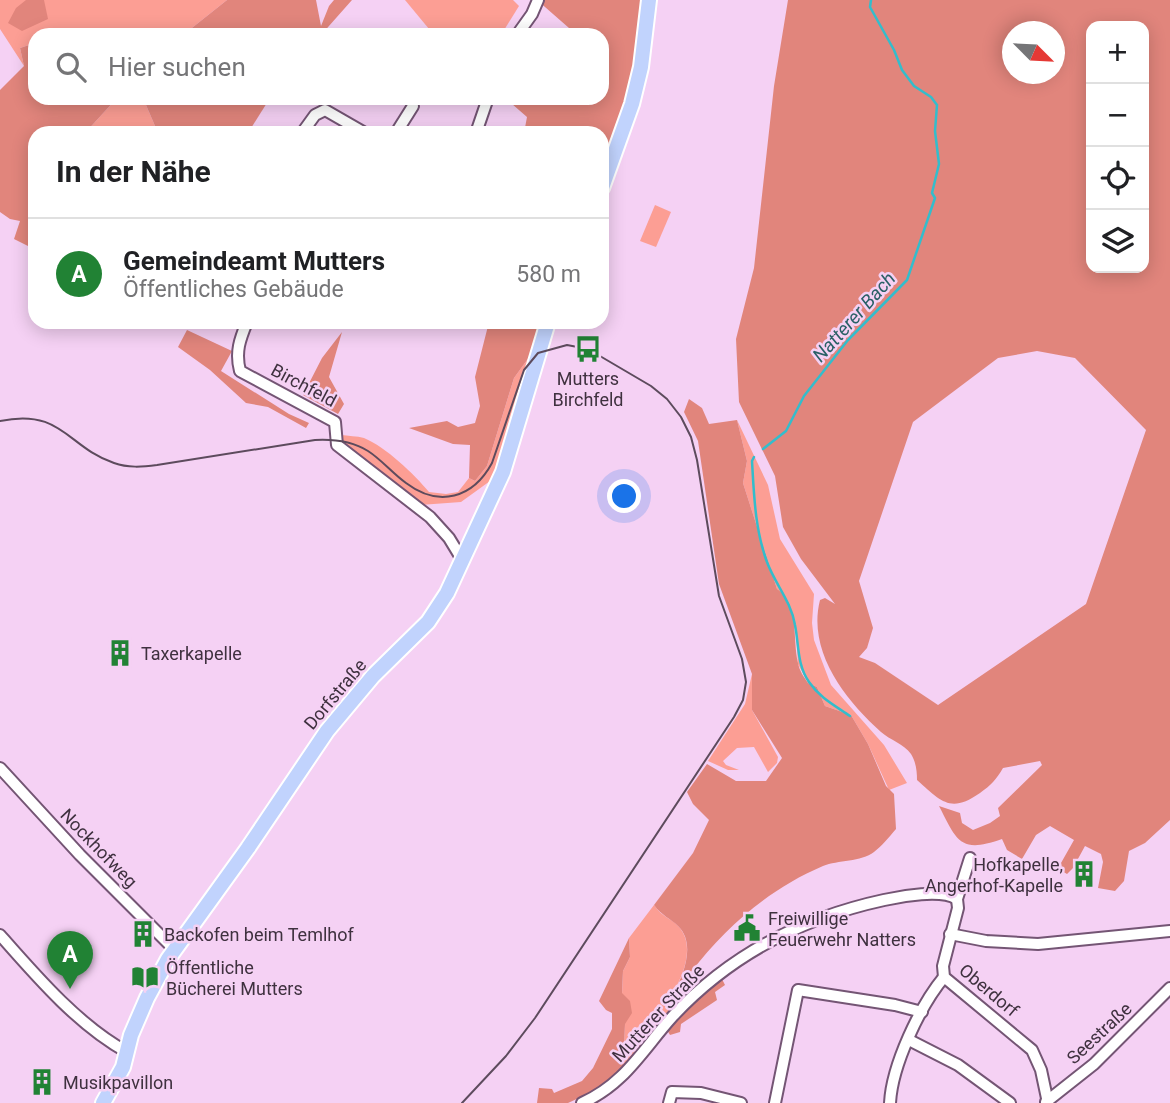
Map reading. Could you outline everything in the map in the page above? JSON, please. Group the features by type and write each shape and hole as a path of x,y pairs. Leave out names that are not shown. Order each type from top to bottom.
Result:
{"main road":[{"path":"609,168 632,104 641,67 649,0"},
{"name":"Dorfstraße","path":"103,1103 123,1067 131,1035 147,998 175,950 327,731 373,676 428,622 447,593 503,472 546,329"}],"street":[{"path":"522,28 538,0"},
{"path":"478,126 486,105"},
{"path":"400,126 413,106"},
{"path":"307,126 315,115 325,110 353,126"},
{"name":"Birchfeld","path":"244,329 238,345 240,371 335,422 337,445 430,517 449,538 463,561"},
{"name":"Nockhofweg","path":"0,768 80,855 175,950"},
{"name":"Oberdorf","path":"970,858 957,899 958,908 943,966 944,977 1027,1044 1038,1062 1047,1102"},
{"name":"Mutterer Straße","path":"582,1103 604,1092 619,1080 690,999 729,966 768,941 839,911 889,898 945,895 957,899"},
{"path":"950,934 986,941 1038,944 1170,931"},
{"path":"0,935 65,1003 127,1052"},
{"path":"890,1103 897,1069 909,1040 922,1012 944,977"},
{"name":"Seestraße","path":"1047,1102 1094,1064 1170,988"},
{"path":"775,1103 798,990 895,1005 922,1012"},
{"path":"909,1040 958,1065 1010,1103"},
{"path":"669,1103 672,1092 680,1091 741,1103"}],"shaded area":[{"path":"0,0 227,0 192,28 28,28 28,45 20,48 24,66 0,29"},
{"path":"26,0 44,0 48,19 22,31 8,23 16,8"},
{"path":"227,0 316,0 321,26 334,0 352,0 327,28 192,28"},
{"path":"405,0 513,0 519,6 505,28 428,28"},
{"path":"537,0 646,0 627,101 609,156 609,126 525,126 527,117 513,105 609,105 609,28 569,28"},
{"path":"788,0 1170,0 1170,820 1145,843 1129,851 1124,881 1115,891 1098,888 1103,862 1101,854 1085,846 1073,868 1067,874 1062,871 1061,863 1074,840 1050,826 1036,835 1022,859 1007,850 1002,839 977,845 968,844 956,836 951,828 939,806 960,813 962,823 973,830 990,823 1000,816 998,808 1042,765 1040,761 1003,768 990,785 970,799 953,804 946,802 917,780 913,757 881,732 854,705 832,673 819,638 817,619 820,600 825,598 835,604 801,559 783,527 775,476 739,402 736,339 754,268 774,86","holes":["1037,351 1075,358 1146,430 1086,604 938,705 875,663 859,657 867,648 873,628 859,581 913,422 998,358"]},
{"path":"28,45 28,105 111,105 91,126 28,126 28,246 14,239 20,221 10,219 0,212 0,90 24,66 20,48"},
{"path":"111,105 146,105 155,126 91,126"},
{"path":"146,105 266,105 252,126 155,126"},
{"path":"655,205 671,212 656,247 640,241"},
{"path":"487,329 542,329 535,349 514,378 487,466 475,481 469,478 470,445 453,444 409,428 447,421 458,427 475,423 480,406 475,377"},
{"path":"187,330 232,351 221,371 289,414 309,423 306,428 268,407 246,403 210,370 178,347"},
{"path":"342,332 329,377 344,404 338,414 303,395 322,358"},
{"path":"535,349 497,476 461,502 420,505 344,448 341,435 364,438 399,462 429,492 458,492 469,478 475,481 487,466 514,378"},
{"path":"689,399 702,408 709,424 737,420 747,461 743,483 777,589 789,604 792,613 799,668 808,683 817,687 825,706 851,715 868,744 886,786 894,794 896,829 869,855 823,866 803,875 750,911 719,940 691,972 699,979 694,989 685,997 673,993 684,968 686,941 678,926 654,905 693,853 709,820 693,804 687,792 707,764 736,781 766,781 782,758 752,710 752,674 719,584 698,441 684,412"},
{"path":"737,420 768,485 780,539 814,594 814,640 831,685 884,745 907,783 889,790 851,715 825,706 817,687 808,683 798,664 796,632 777,589 743,483 747,461"},
{"path":"752,674 752,710 778,757 777,763 768,772 754,747 737,748 723,761 739,770 728,770 708,761 745,704"},
{"path":"654,905 684,934 686,960 673,992 685,997 623,1070 623,971 630,957 629,938"},
{"path":"629,938 630,957 623,971 622,993 630,1001 632,1013 625,1024 623,1070 607,1085 568,1103 537,1103 539,1088 552,1089 554,1093 582,1081 593,1068 612,1029 612,1013 599,1001"},
{"path":"722,979 725,985 715,992 717,1000 681,1024 680,1032 670,1035 667,1030 697,998"}],"waterway":[{"name":"Natterer Bach","path":"763,449 786,431 804,396 848,340 907,280 935,198 932,193 939,164 935,131 937,105 931,97 914,86 902,70 870,7 871,0"},
{"path":"530,357 539,329"},
{"name":"Natterer Bach","path":"754,457 752,461 760,538 770,570 793,616 802,669 818,693 850,716"}],"tram line":[{"path":"0,421 21,418 51,424 98,456 114,463 140,467 315,440 343,441 368,451 418,491 443,497 465,491 484,475 492,463 524,370 538,353 567,345 588,349 651,386 667,399 681,417 691,437 697,460 719,596 742,659 746,682 743,700 535,1018 506,1056 462,1103"}],"place":[{"name":"Mutters Birchfeld","path":"588,349"},
{"name":"Taxerkapelle","path":"120,653"},
{"name":"Hofkapelle, Angerhof-Kapelle","path":"1084,874"},
{"name":"Freiwillige Feuerwehr Natters","path":"747,928"},
{"name":"Backofen beim Temlhof","path":"143,934"},
{"name":"Öffentliche Bücherei Mutters","path":"145,977"},
{"name":"Gemeindeamt Mutters","path":"70,989"},
{"name":"Musikpavillon","path":"42,1082"}]}
